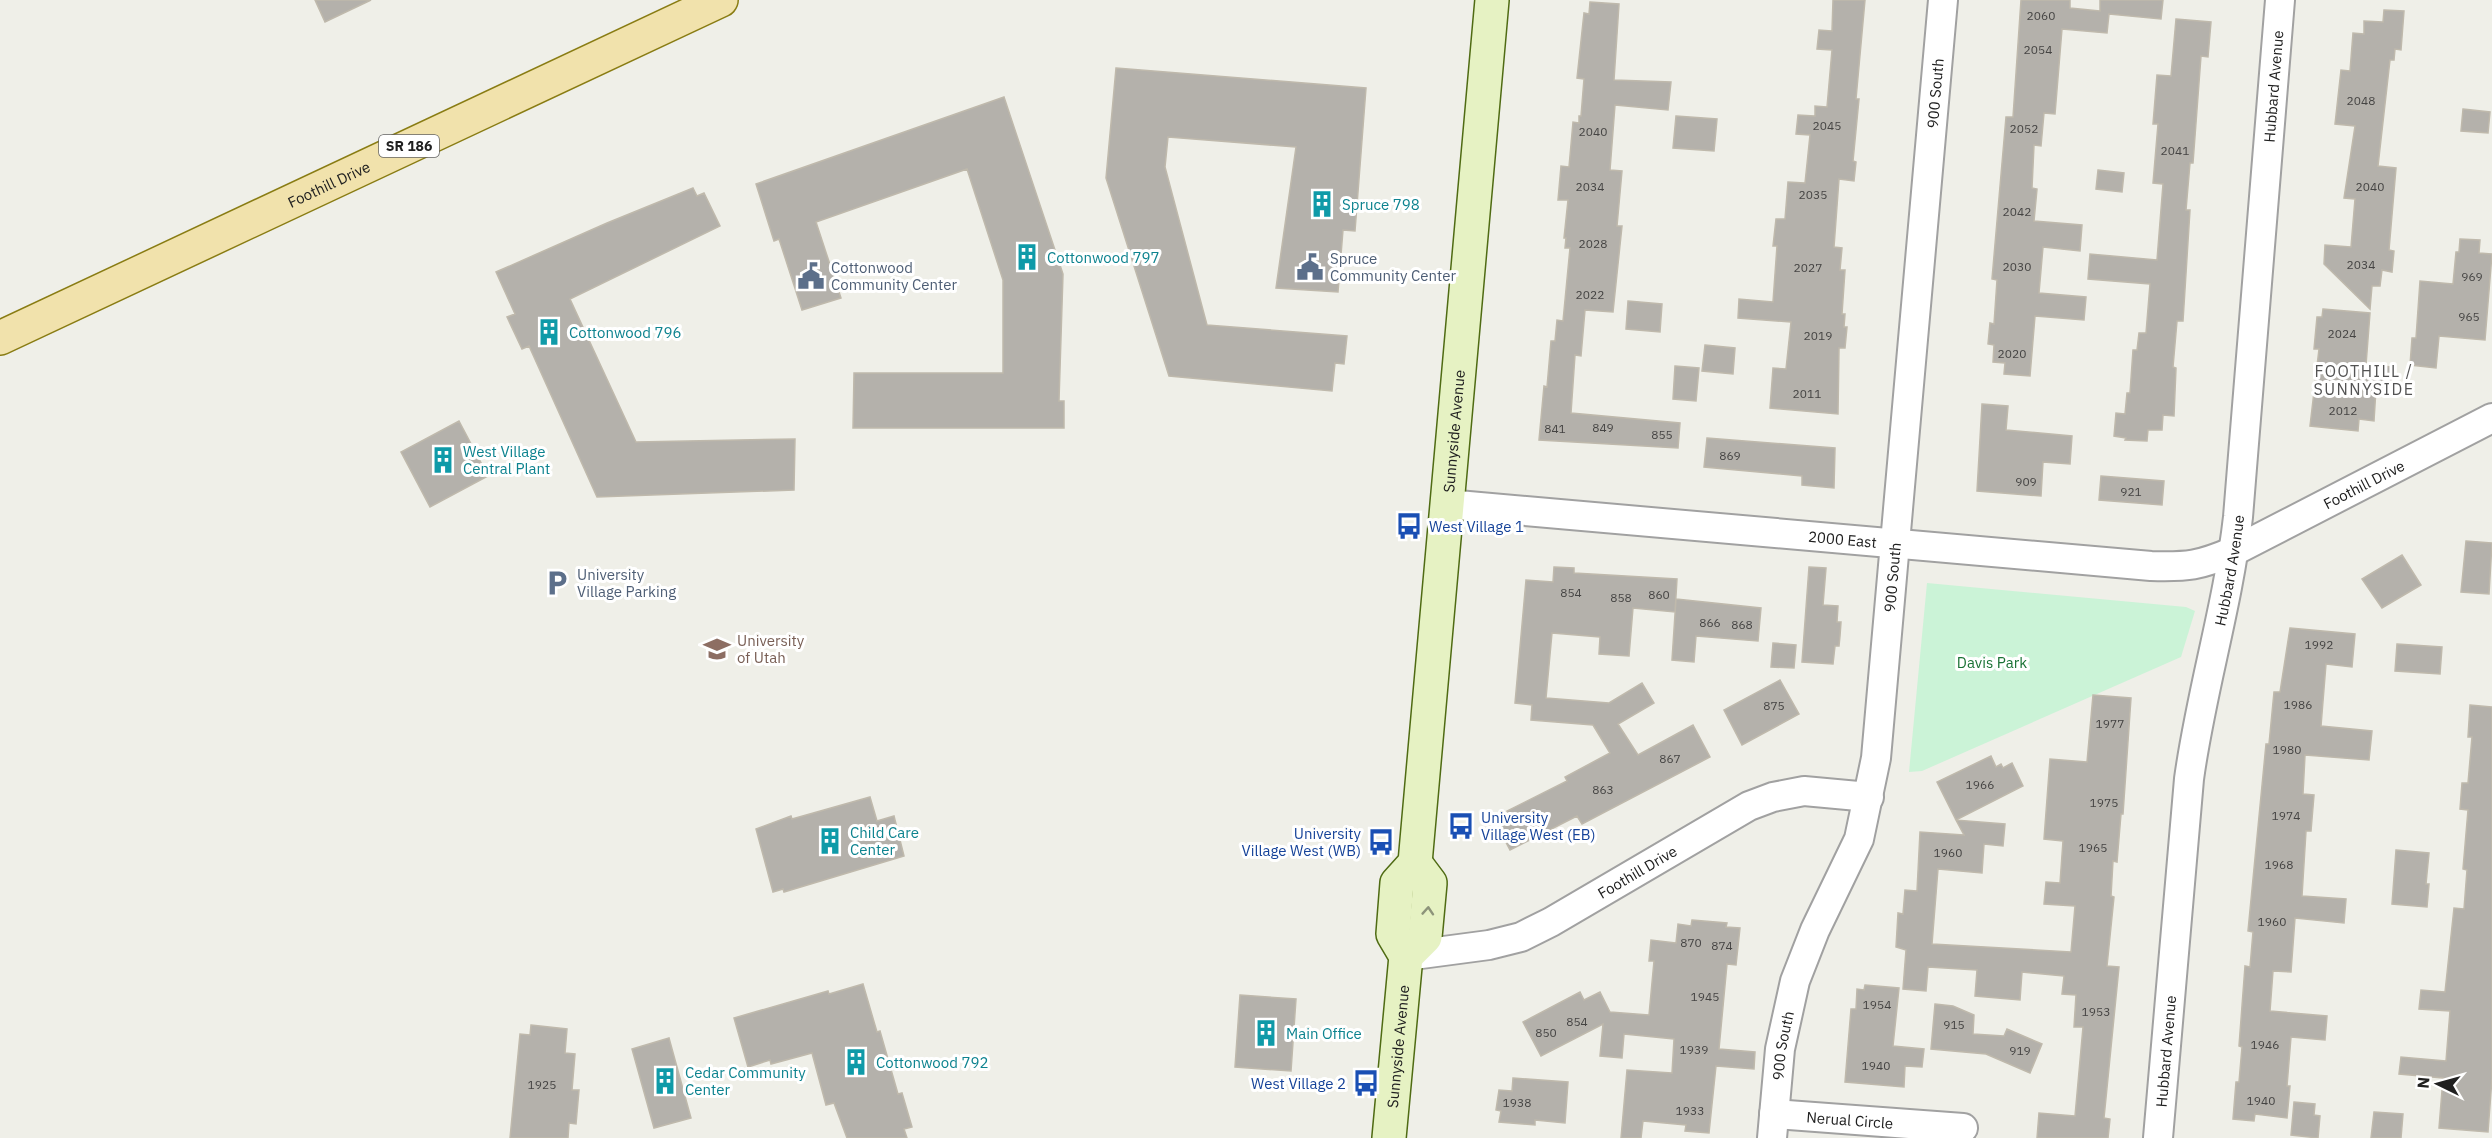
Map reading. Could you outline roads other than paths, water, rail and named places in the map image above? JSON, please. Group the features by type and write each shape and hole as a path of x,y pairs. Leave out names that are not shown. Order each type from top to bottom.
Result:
{"main road":[{"name":"Foothill Drive","path":"0,338 721,0"},
{"name":"Sunnyside Avenue","path":"1389,1138 1406,957 1393,934 1397,884 1415,863 1492,0"}],"street":[{"name":"900 South","path":"1773,1126 1780,1049 1795,981 1815,930 1859,839 1876,758 1943,0"},
{"name":"Hubbard Avenue","path":"2158,1138 2189,779 2196,731 2221,625 2234,551 2280,0"},
{"name":"Foothill Drive","path":"2234,551 2492,418"},
{"name":"2000 East","path":"1446,504 2176,567 2204,564 2234,551"},
{"name":"Foothill Drive","path":"1406,957 1489,945 1521,937 1551,922 1749,806 1773,797 1804,791 1869,797"},
{"name":"Nerual Circle","path":"1773,1126 1963,1128"}],"place":[{"name":"Spruce 798","path":"1322,204"},
{"name":"Cottonwood 797","path":"1027,257"},
{"name":"Spruce Community Center","path":"1310,267"},
{"name":"Cottonwood Community Center","path":"811,276"},
{"name":"Cottonwood 796","path":"549,332"},
{"name":"West Village Central Plant","path":"443,460"},
{"name":"West Village 1","path":"1409,526"},
{"name":"University Village Parking","path":"557,583"},
{"name":"University of Utah","path":"717,649"},
{"name":"University Village West (EB)","path":"1461,826"},
{"name":"Child Care Center","path":"830,841"},
{"name":"University Village West (WB)","path":"1381,842"},
{"name":"Main Office","path":"1266,1033"},
{"name":"Cottonwood 792","path":"856,1062"},
{"name":"Cedar Community Center","path":"665,1081"},
{"name":"West Village 2","path":"1366,1083"}],"district":[{"name":"FOOTHILL / SUNNYSIDE","path":"2364,380"}],"park label":[{"name":"Davis Park","path":"1992,662"}]}
